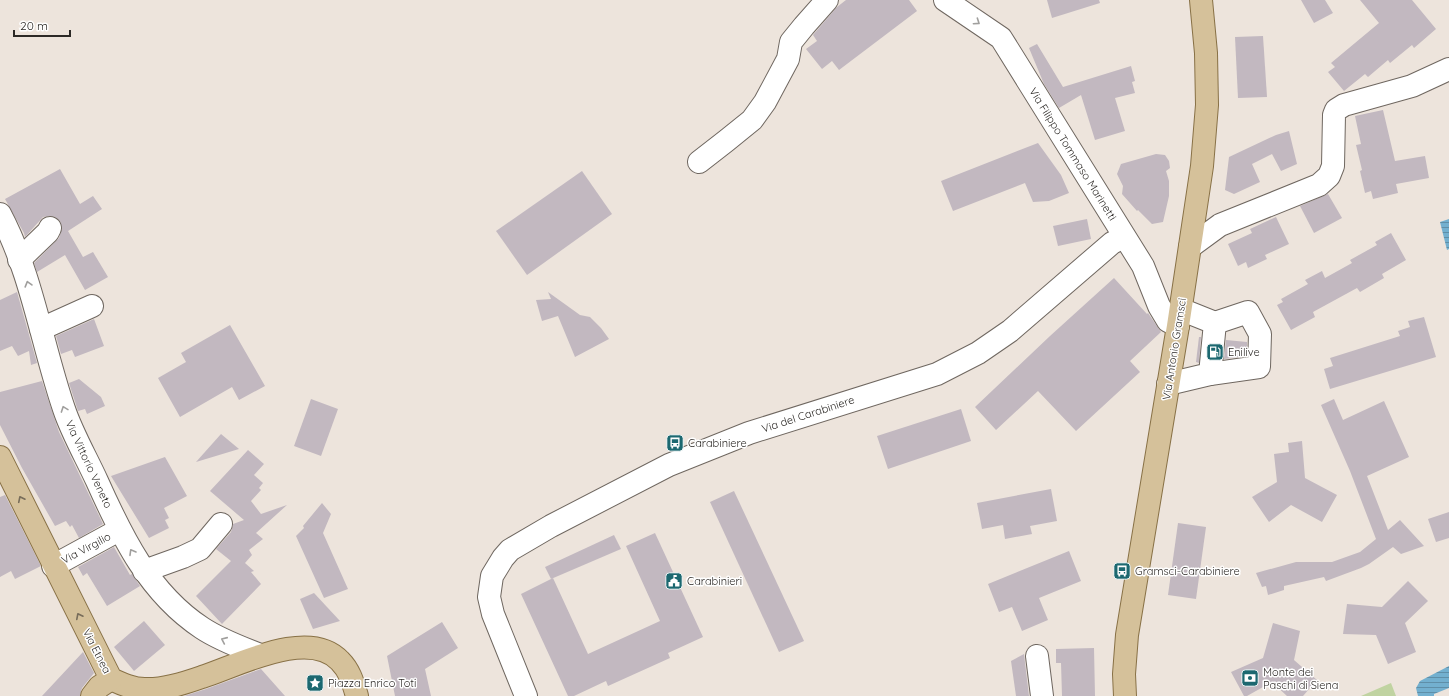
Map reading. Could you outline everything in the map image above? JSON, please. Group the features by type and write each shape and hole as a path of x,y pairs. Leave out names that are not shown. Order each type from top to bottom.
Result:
{"main road":[{"name":"Via Antonio Gramsci","path":"1125,696 1124,674 1127,635 1202,166 1207,105 1206,53 1201,0"},
{"name":"Via Etnea","path":"0,457 54,566 109,687 125,686 145,690 163,687 202,678 260,655 293,648 313,648 329,652 339,659 348,670 357,696"},
{"path":"167,696 202,678"},
{"path":"92,696 99,687 109,687"}],"street":[{"path":"698,162 726,142 752,120 765,102 788,59 791,42 827,0"},
{"name":"Via Filippo Tommaso Marinetti","path":"945,0 1001,38 1143,266 1159,306 1168,321 1179,317 1215,323"},
{"path":"1190,247 1220,225 1319,185 1329,176 1333,166 1334,115 1336,110 1344,105 1412,86 1449,69"},
{"name":"Via Vittorio Veneto","path":"0,214 25,274 64,410 119,530 144,571 172,605 202,628 220,639 260,655"},
{"path":"19,260 48,232 50,228"},
{"name":"Via del Carabiniere","path":"526,696 494,614 489,597 492,576 500,562 510,550 551,526 669,465 749,433 937,374 978,353 1010,331 1112,243 1124,237"},
{"path":"41,329 92,306"},
{"path":"1168,384 1210,374 1259,367 1260,334 1248,312 1215,323 1210,374"},
{"path":"144,571 183,557 200,549 221,524"},
{"name":"Via Virgilio","path":"54,566 119,530"},
{"path":"1037,656 1042,696"}],"green space":[{"path":"1391,683 1396,696 1361,696"}],"water":[{"path":"1449,219 1449,249 1447,250 1440,222"},
{"path":"1449,666 1449,688 1434,694 1434,696 1418,696 1416,688 1420,681"}],"building":[{"path":"846,0 909,0 917,11 839,70 832,61 822,69 806,49 817,41 813,35 837,7"},
{"path":"1047,0 1099,0 1100,3 1052,18"},
{"path":"1301,0 1325,0 1333,13 1314,23"},
{"path":"1360,0 1412,0 1436,29 1414,48 1412,45 1390,63 1388,60 1368,77 1365,74 1344,91 1328,72 1335,67 1331,63 1379,23"},
{"path":"1263,36 1267,97 1238,98 1235,37"},
{"path":"1037,44 1063,87 1131,66 1135,81 1132,82 1135,93 1115,98 1125,131 1095,140 1081,95 1059,108 1044,84 1029,48"},
{"path":"1383,110 1395,161 1425,156 1429,178 1396,184 1398,193 1373,199 1371,191 1365,193 1360,171 1362,170 1356,145 1361,144 1355,116"},
{"path":"1289,131 1297,164 1281,171 1272,154 1252,164 1260,182 1234,194 1225,190 1229,157 1276,135"},
{"path":"1038,143 1061,175 1069,193 1049,201 1033,202 1025,183 953,211 941,181"},
{"path":"1156,154 1165,155 1169,161 1170,168 1166,171 1169,181 1169,196 1163,222 1152,224 1138,210 1137,211 1122,194 1123,186 1117,174 1121,164"},
{"path":"60,169 80,204 93,196 102,209 68,231 83,257 93,252 108,277 85,290 65,255 37,272 34,263 59,238 62,228 60,221 55,217 43,217 25,237 5,199"},
{"path":"582,171 612,214 527,275 496,231"},
{"path":"1328,194 1342,218 1314,233 1300,206"},
{"path":"1276,217 1289,244 1265,255 1267,259 1248,268 1246,262 1238,266 1228,244 1252,233 1250,229"},
{"path":"1087,219 1091,239 1058,246 1053,226"},
{"path":"1391,233 1406,260 1382,274 1384,278 1360,292 1357,288 1313,312 1315,317 1291,330 1277,305 1283,302 1281,299 1308,284 1305,280 1322,271 1325,278 1352,263 1350,260 1377,245 1375,242"},
{"path":"1114,278 1147,314 1148,313 1161,332 1130,361 1140,372 1076,431 1038,391 996,430 975,407"},
{"path":"17,292 37,363 31,365 29,351 18,356 12,346 0,351 0,300"},
{"path":"548,292 580,315 590,317 609,339 575,357 558,316 542,321 536,300 551,299"},
{"path":"1424,317 1436,357 1330,389 1324,369 1333,366 1330,358 1400,336 1398,331 1410,327 1408,321"},
{"path":"94,319 104,346 75,357 72,350 61,354 56,336"},
{"path":"230,325 265,386 239,400 232,387 180,417 158,378 186,362 181,353"},
{"path":"1199,337 1201,337 1199,363 1196,362"},
{"path":"1226,340 1247,342 1247,356 1224,359"},
{"path":"79,379 101,397 105,406 87,414 85,409 78,411 69,383"},
{"path":"42,381 59,432 103,524 79,538 72,525 70,527 66,521 55,526 22,468 0,425 0,392"},
{"path":"311,399 338,409 321,456 294,446"},
{"path":"1334,399 1343,420 1384,401 1409,457 1367,476 1388,530 1400,520 1424,546 1401,554 1393,547 1361,568 1326,581 1324,577 1284,586 1284,590 1268,595 1266,586 1262,587 1256,573 1296,562 1332,562 1360,552 1376,539 1350,471 1321,405"},
{"path":"961,409 971,441 888,469 877,436"},
{"path":"221,434 239,449 196,462"},
{"path":"1302,441 1305,478 1337,495 1322,522 1291,505 1269,522 1252,497 1277,482 1274,454 1289,452 1288,443"},
{"path":"248,450 264,464 254,475 263,483 259,488 261,490 251,501 261,514 287,505 256,533 263,539 249,550 252,555 245,563 254,571 251,572 261,584 222,624 196,596 231,561 216,549 231,532 233,524 244,520 210,491"},
{"path":"165,457 187,496 164,508 169,518 165,520 169,528 149,538 111,476"},
{"path":"1051,489 1057,521 1030,526 1032,534 1005,539 1003,525 982,529 977,503"},
{"path":"734,491 804,641 779,652 710,502"},
{"path":"5,495 41,566 15,579 11,571 0,577 0,497"},
{"path":"322,503 331,514 323,533 348,589 324,598 296,536 304,528 303,526"},
{"path":"1449,512 1449,538 1436,542 1428,519"},
{"path":"1178,523 1206,527 1196,599 1168,595"},
{"path":"655,533 703,637 668,653 670,658 608,686 606,681 574,696 568,696 521,594 553,578 588,654 660,621 626,546"},
{"path":"614,535 621,549 551,579 545,567"},
{"path":"114,547 130,575 132,574 140,586 107,606 87,573 83,576 78,567"},
{"path":"1069,551 1081,581 1039,598 1048,620 1022,631 1012,607 999,612 988,584"},
{"path":"1408,581 1428,601 1405,623 1416,652 1388,664 1376,635 1343,634 1347,604 1382,607"},
{"path":"314,593 340,621 313,629 300,599"},
{"path":"144,621 165,645 134,671 114,647"},
{"path":"442,622 458,648 425,669 431,696 395,696 387,656"},
{"path":"1273,623 1300,631 1294,660 1317,680 1303,696 1287,696 1272,682 1247,696 1244,696 1231,672 1263,658"},
{"path":"1094,648 1095,696 1062,696 1061,663 1056,663 1056,649"},
{"path":"83,652 94,673 82,688 80,696 42,696"},
{"path":"1024,654 1029,696 1016,696 1011,661"},
{"path":"261,669 285,696 184,696 206,689"}],"place":[{"name":"Enilive","path":"1215,352"},
{"name":"Carabiniere","path":"675,443"},
{"name":"Gramsci-Carabiniere","path":"1122,571"},
{"name":"Carabinieri","path":"674,581"},
{"name":"Monte dei Paschi di Siena","path":"1250,678"},
{"name":"Piazza Enrico Toti","path":"315,683"}]}
